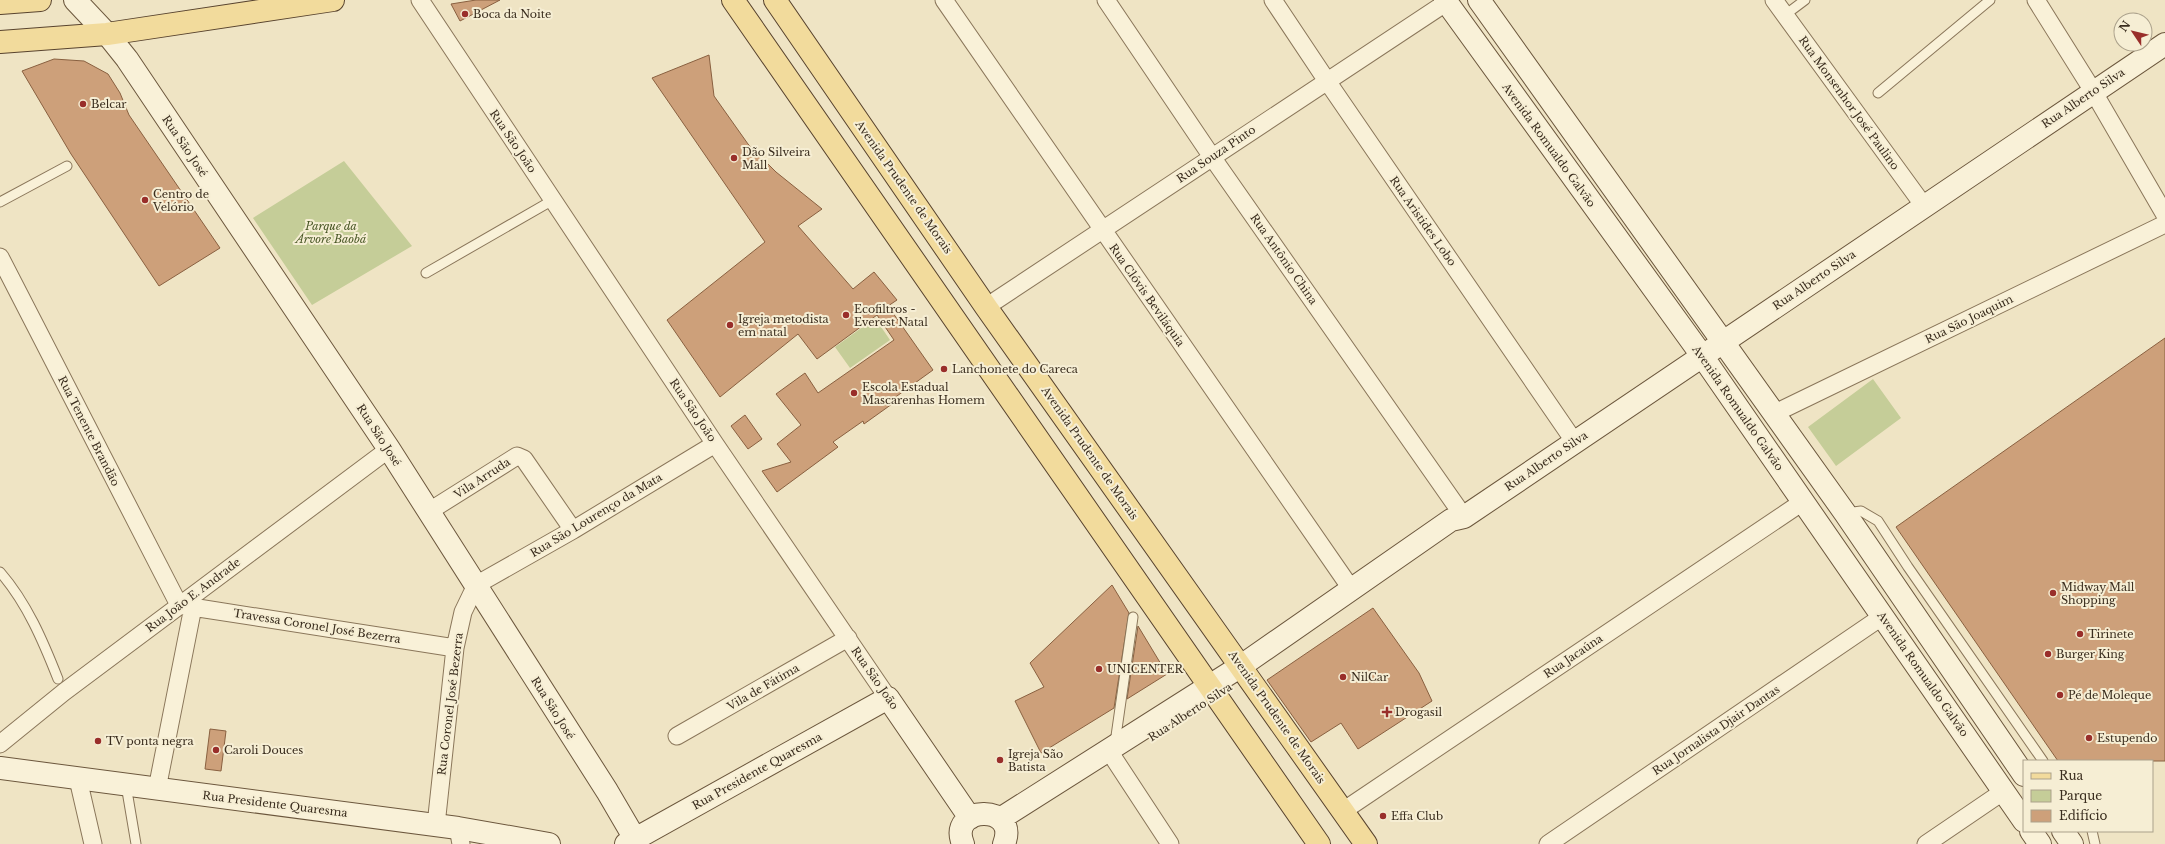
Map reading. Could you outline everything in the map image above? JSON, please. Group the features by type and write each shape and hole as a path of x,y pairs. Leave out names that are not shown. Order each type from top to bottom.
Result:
{"main road":[{"path":"0,3 40,0"},
{"name":"Rua São José","path":"75,0 107,34 132,65 389,449 607,791 633,842"},
{"path":"0,42 107,34 261,5 333,0"},
{"path":"733,0 1319,844"},
{"name":"Avenida Prudente de Morais","path":"776,0 986,307 1366,844"},
{"path":"1479,0 1845,513 2023,773"},
{"name":"Avenida Romualdo Galvão","path":"1446,1 1702,356 1804,501 2023,820"},
{"name":"Rua Alberto Silva","path":"1244,670 1352,590 1451,520 1464,517 1574,441 2165,44"},
{"name":"Rua Alberto Silva","path":"1003,832 1113,754 1459,531 1464,517"},
{"name":"Rua Presidente Quaresma","path":"633,842 888,698"},
{"name":"Rua São João","path":"888,698 970,818"},
{"name":"Rua Presidente Quaresma","path":"0,768 436,826 460,836 549,844"},
{"path":"963,844 961,833 963,826 970,818 980,813 987,813 1003,832"},
{"path":"2032,832 2040,844"},
{"path":"2064,832 2072,844"}],"street":[{"name":"Rua São João","path":"420,0 715,444 888,698"},
{"name":"Rua Clóvis Beviláquia","path":"944,0 1102,231 1352,590"},
{"name":"Rua Antônio China","path":"1106,0 1212,157 1464,517"},
{"name":"Rua Aristides Lobo","path":"1273,0 1326,81 1574,441"},
{"name":"Rua Monsenhor José Paulino","path":"1774,0 1924,206"},
{"path":"2036,0 2094,91 2165,215"},
{"name":"Rua Souza Pinto","path":"986,307 1446,1"},
{"name":"Rua São Joaquim","path":"1774,414 2165,224"},
{"name":"Rua Tenente Brandão","path":"0,256 186,606"},
{"name":"Rua São Lourenço da Mata","path":"476,585 573,530 715,444"},
{"name":"Rua João E. Andrade","path":"0,744 61,686 186,606 389,449"},
{"name":"Vila Arruda","path":"428,512 516,456 524,459 573,530"},
{"name":"Rua Jacaúna","path":"1343,811 1804,501"},
{"name":"Rua Coronel José Bezerra","path":"436,826 455,648 463,612 476,585"},
{"path":"157,789 186,606"},
{"name":"Travessa Coronel José Bezerra","path":"186,606 455,648"},
{"name":"Rua Jornalista Djair Dantas","path":"1548,844 1883,616"},
{"name":"Vila de Fátima","path":"677,736 848,638"},
{"path":"1113,754 1170,844"},
{"path":"78,779 93,844"},
{"path":"1926,844 2004,791"}],"lane":[{"path":"1785,15 1805,0"},
{"path":"1878,93 1990,0"},
{"path":"0,202 67,166"},
{"path":"426,273 553,200"},
{"path":"1845,513 1861,511 1878,521 1912,574 2042,760"},
{"path":"0,572 22,601 34,623 61,686"},
{"path":"1113,754 1133,617"},
{"path":"126,785 136,844"},
{"path":"2092,832 2095,844"}],"green space":[{"name":"Parque da Árvore Baobá","path":"344,161 412,246 312,305 253,218"},
{"path":"875,318 890,340 850,368 835,347"},
{"path":"1873,379 1901,418 1836,466 1808,427"}],"building":[{"name":"Boca da Noite","path":"476,0 500,0 460,21 451,4"},
{"path":"709,55 714,96 748,144 776,172 822,209 798,226 853,289 874,272 897,300 888,306 933,370 890,401 892,404 864,424 863,421 833,442 838,447 777,492 762,471 791,462 777,444 801,425 776,394 805,373 818,393 894,340 877,315 817,359 798,334 720,397 667,320 765,242 652,78"},
{"name":"Centro de Velório","path":"54,59 84,61 108,74 120,93 129,115 220,248 159,286 71,154 22,71"},
{"name":"Midway Mall Shopping","path":"2165,338 2165,761 2057,760 1896,527"},
{"path":"745,415 762,439 748,449 731,426"},
{"name":"UNICENTER","path":"1112,585 1129,613 1114,708 1041,753 1015,701 1044,687 1030,663"},
{"name":"NilCar","path":"1373,608 1419,673 1432,701 1358,749 1341,723 1311,742 1267,680"},
{"path":"1138,626 1167,674 1127,699"},
{"path":"210,729 226,731 221,771 205,769"}],"place":[{"name":"Boca da Noite","path":"465,14"},
{"name":"Belcar","path":"83,104"},
{"name":"Dão Silveira Mall","path":"734,158"},
{"name":"Centro de Velório","path":"145,200"},
{"name":"Ecofiltros - Everest Natal","path":"846,315"},
{"name":"Igreja metodista em natal","path":"730,325"},
{"name":"Lanchonete do Careca","path":"944,369"},
{"name":"Escola Estadual Mascarenhas Homem","path":"854,393"},
{"name":"Midway Mall Shopping","path":"2053,593"},
{"name":"Tirinete","path":"2080,634"},
{"name":"Burger King","path":"2048,654"},
{"name":"UNICENTER","path":"1099,669"},
{"name":"NilCar","path":"1343,677"},
{"name":"Pé de Moleque","path":"2060,695"},
{"name":"Drogasil","path":"1387,712"},
{"name":"Estupendo","path":"2089,738"},
{"name":"TV ponta negra","path":"98,741"},
{"name":"Caroli Douces","path":"216,750"},
{"name":"Igreja São Batista","path":"1000,760"},
{"name":"Effa Club","path":"1383,816"}]}
